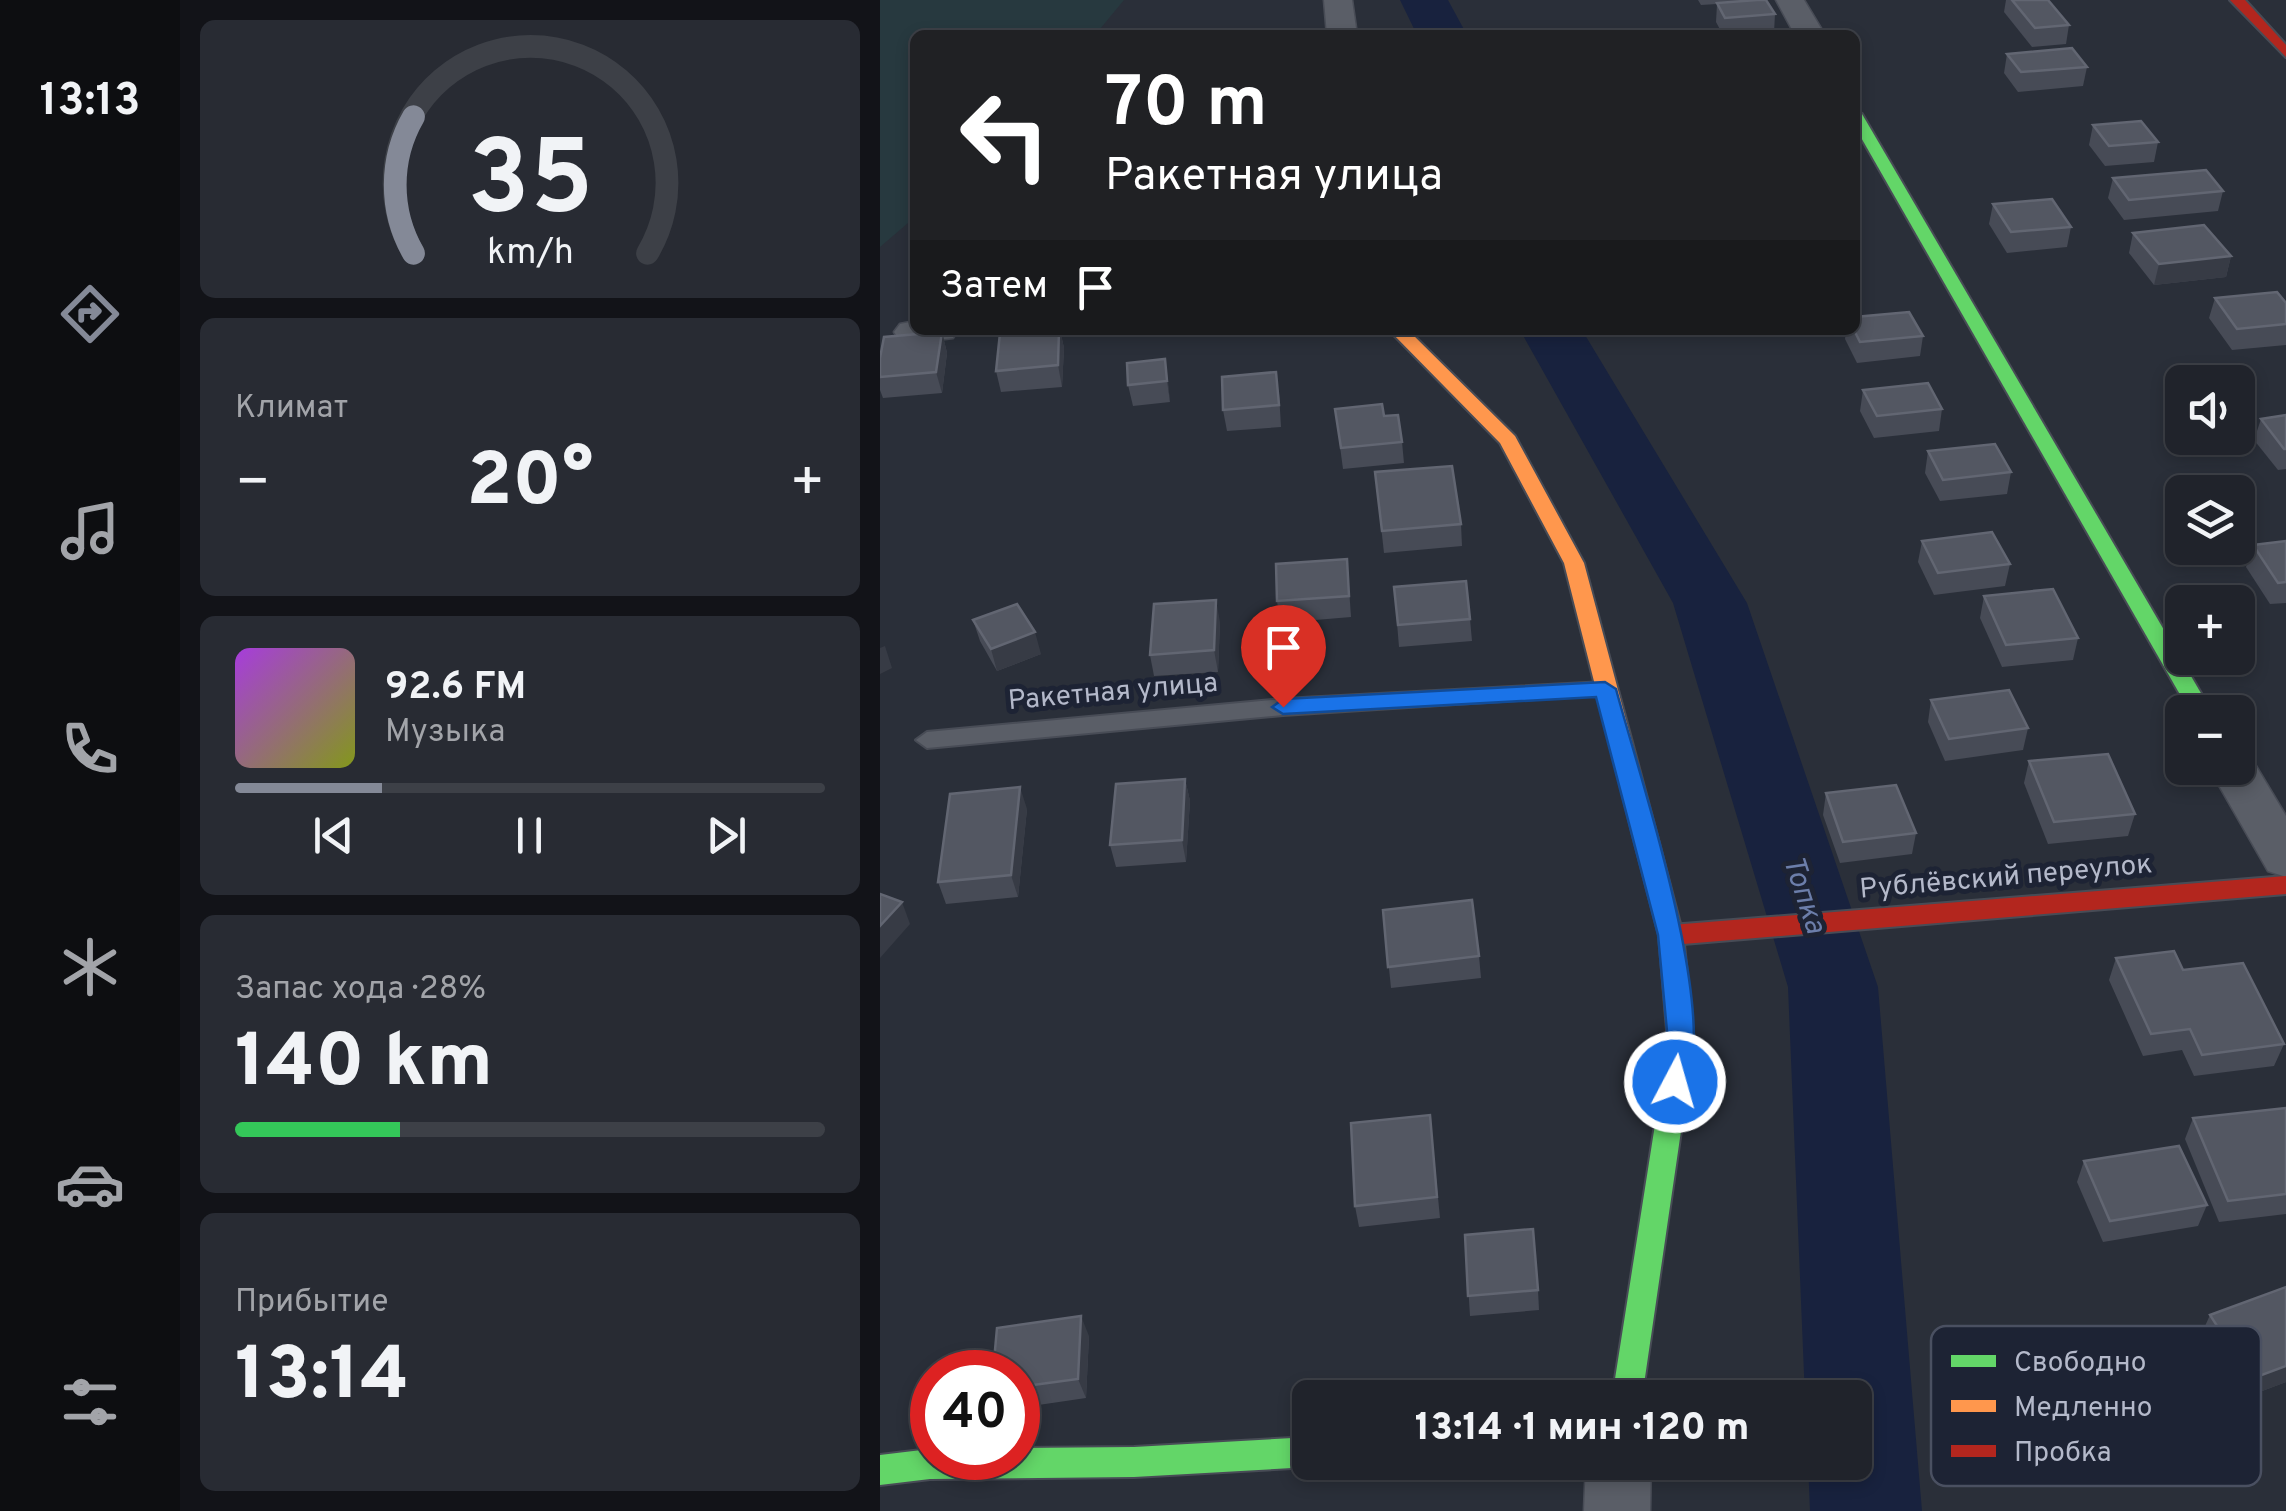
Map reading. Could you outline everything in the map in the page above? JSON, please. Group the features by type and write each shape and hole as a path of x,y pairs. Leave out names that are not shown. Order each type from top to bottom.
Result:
{"street":[{"path":"1338,0 1341,30"},
{"path":"1790,0 1807,30"},
{"path":"2237,0 2286,53"},
{"path":"1860,123 2191,695"},
{"path":"1403,335 1508,440 1574,563 1671,935 1682,1042 1630,1380"},
{"path":"2243,785 2286,858"},
{"name":"Рублёвский переулок","path":"1671,935 2286,885"},
{"path":"880,1470 930,1464 1134,1462 1292,1453"},
{"path":"1616,1511 1618,1480"}],"lane":[{"name":"Ракетная улица","path":"928,740 1283,707 1605,689"}],"shaded area":[{"path":"880,0 1124,0 1099,30 910,30 910,221 880,247"}],"building":[{"path":"1766,0 1775,14 1725,18 1717,3"},
{"path":"2012,0 2048,0 2069,25 2035,28"},
{"path":"2072,48 2087,67 2021,72 2007,54"},
{"path":"2141,121 2158,142 2109,146 2093,125"},
{"path":"2206,170 2223,191 2129,200 2113,178"},
{"path":"2052,199 2071,227 2011,232 1993,204"},
{"path":"2204,225 2231,256 2159,264 2133,233"},
{"path":"2277,292 2286,303 2286,324 2237,329 2215,298"},
{"path":"1909,312 1923,336 1860,342 1856,335 1860,335 1860,317"},
{"path":"942,335 936,372 880,377 884,337"},
{"path":"1000,335 1059,335 1058,365 996,371"},
{"path":"1165,359 1167,381 1128,385 1127,363"},
{"path":"1276,372 1279,405 1223,410 1222,377"},
{"path":"1928,383 1942,409 1877,416 1863,390"},
{"path":"1382,404 1384,416 1398,415 1402,442 1341,448 1335,409"},
{"path":"2286,415 2286,449 2284,449 2261,419"},
{"path":"1995,444 2011,472 1943,480 1928,451"},
{"path":"1452,466 1461,524 1382,531 1375,472"},
{"path":"1992,532 2010,564 1938,573 1922,541"},
{"path":"2286,541 2286,582 2278,583 2255,545"},
{"path":"1347,559 1349,596 1277,601 1276,564"},
{"path":"1466,581 1470,619 1398,625 1394,587"},
{"path":"2053,589 2078,638 2006,645 1984,596"},
{"path":"1216,600 1214,650 1150,655 1154,604"},
{"path":"1017,604 1035,632 991,649 973,620"},
{"path":"2009,690 2028,728 1949,739 1931,700"},
{"path":"2108,754 2135,814 2054,822 2029,761"},
{"path":"1185,779 1182,840 1110,845 1116,784"},
{"path":"1896,785 1916,833 1843,842 1826,793"},
{"path":"1020,787 1011,875 938,882 950,794"},
{"path":"880,894 902,902 880,926"},
{"path":"1472,900 1479,956 1388,967 1383,910"},
{"path":"2174,951 2183,970 2243,963 2284,1044 2202,1055 2190,1029 2151,1034 2116,958"},
{"path":"2286,1108 2286,1194 2228,1201 2193,1118"},
{"path":"1430,1115 1437,1197 1355,1206 1351,1123"},
{"path":"2179,1146 2207,1205 2110,1221 2084,1161"},
{"path":"1533,1229 1538,1290 1468,1296 1465,1235"},
{"path":"2286,1287 2286,1366 2261,1375 2261,1326 2217,1326 2210,1315"},
{"path":"1081,1316 1078,1379 1040,1384 1040,1350 995,1350 997,1328"}],"waterway":[{"name":"Топка","path":"1424,0 1439,30"},
{"name":"Топка","path":"1554,335 1710,603 1833,987 1866,1511"}],"traffic: fast":[{"path":"1860,123 2191,695"},
{"path":"1630,1380 1681,1042 1671,935 1647,843"},
{"path":"880,1470 930,1464 1134,1462 1292,1453"}],"traffic: slow":[{"path":"1403,335 1508,440 1574,563 1647,843"}],"traffic: jam":[{"path":"2237,0 2286,53"},
{"path":"1671,935 2286,885"}],"route":[{"path":"1283,707 1605,689 1671,935 1682,1042 1675,1082"}]}
